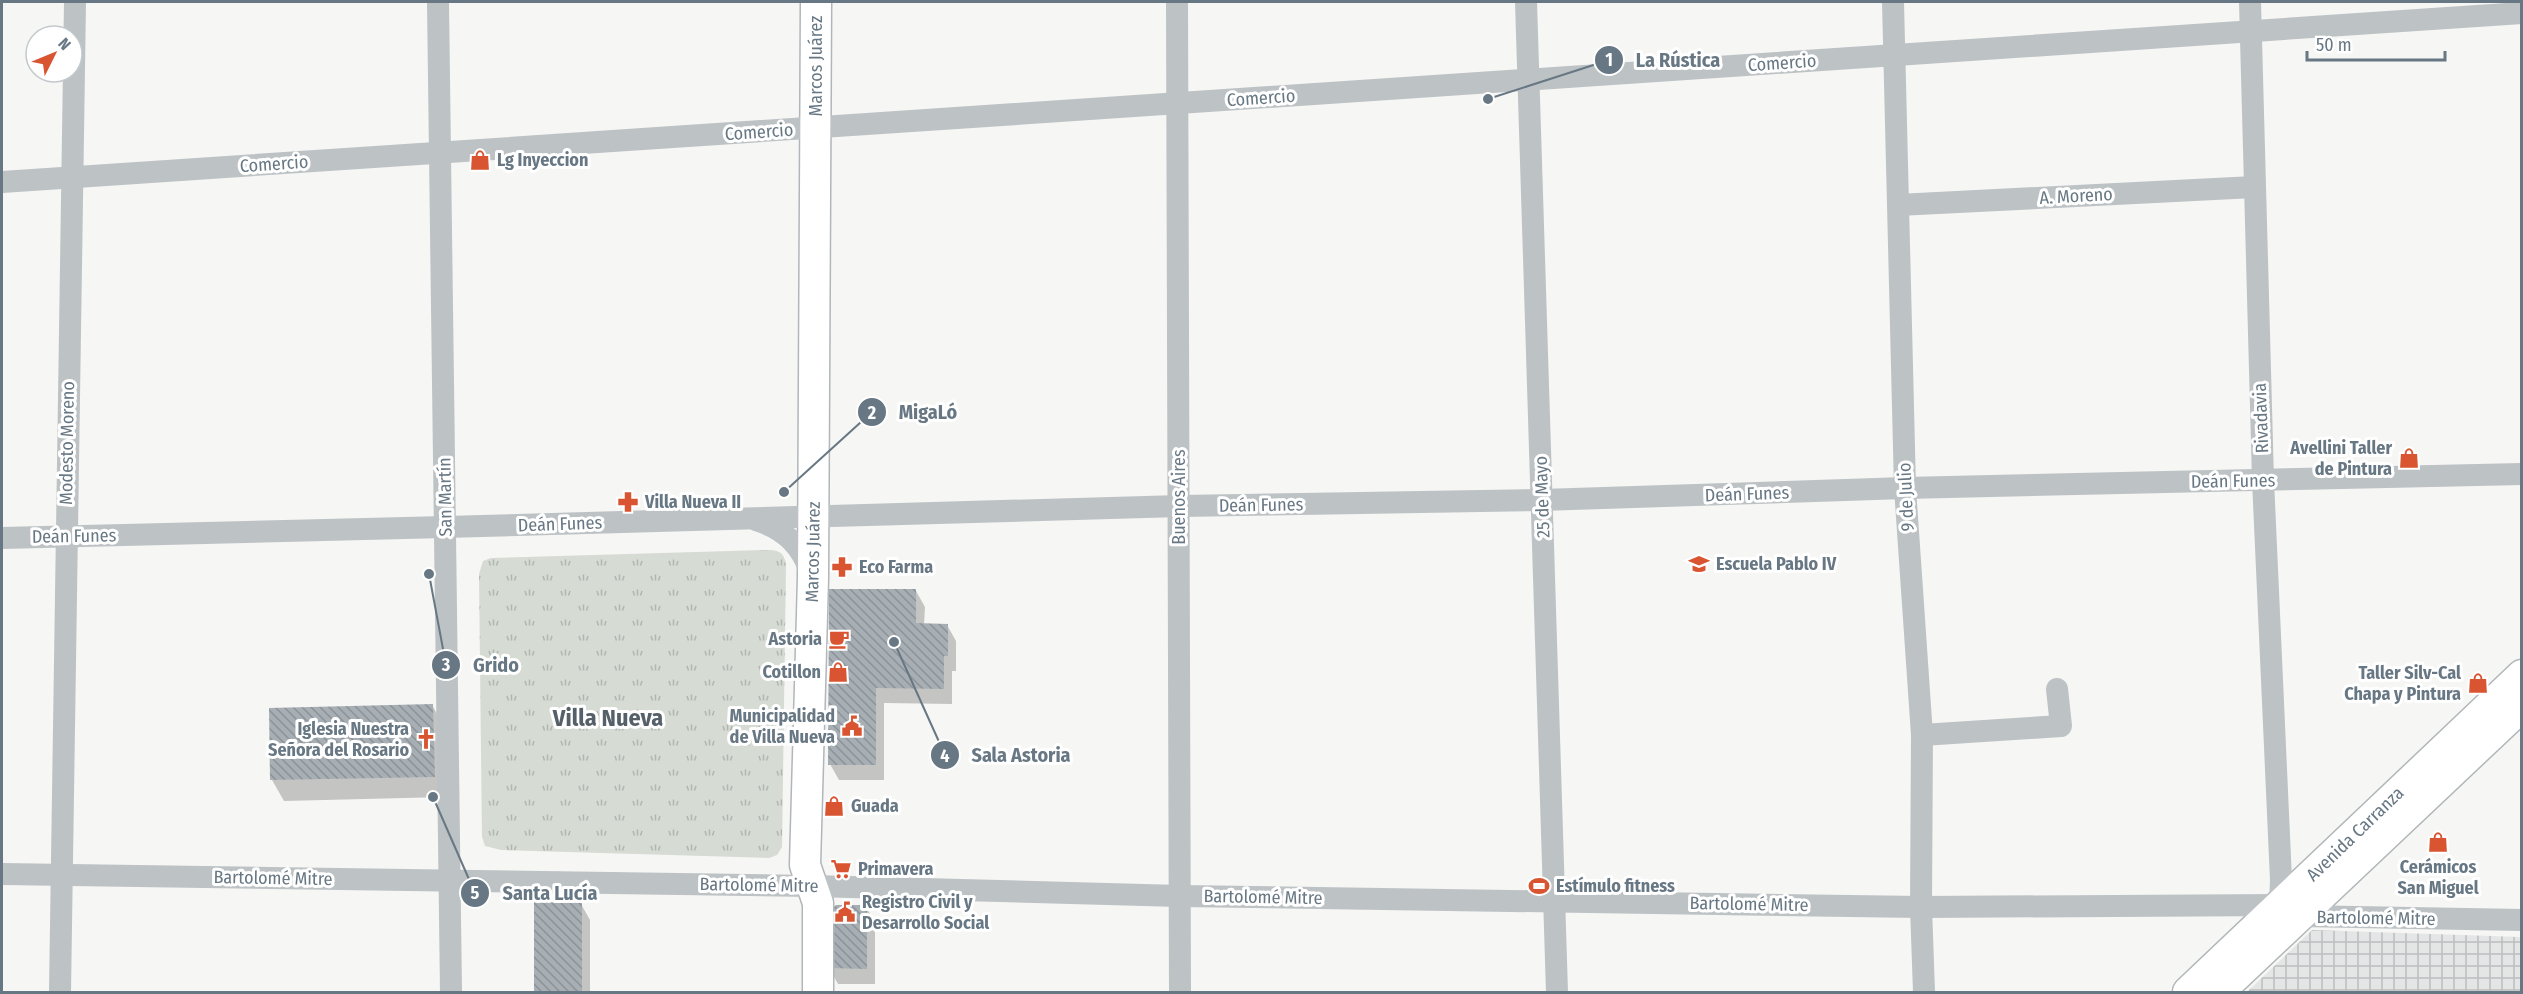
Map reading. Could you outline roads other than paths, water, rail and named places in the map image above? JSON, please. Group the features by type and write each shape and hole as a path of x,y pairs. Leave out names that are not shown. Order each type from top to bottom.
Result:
{"main road":[{"name":"Marcos Juárez","path":"816,2 813,579 805,865 818,903 818,993"},
{"name":"Avenida Carranza","path":"2219,993 2290,911 2522,675"},
{"name":"Avenida Carranza","path":"2188,993 2290,911 2522,706"}],"street":[{"name":"Modesto Moreno","path":"60,993 65,536 75,2"},
{"name":"San Martín","path":"438,2 451,993"},
{"name":"Buenos Aires","path":"1177,2 1180,993"},
{"name":"25 de Mayo","path":"1526,2 1557,993"},
{"name":"9 de Julio","path":"1893,2 1905,488 1922,735 1921,907 1924,993"},
{"name":"Rivadavia","path":"2250,2 2263,480 2282,880 2290,911"},
{"name":"Comercio","path":"2,182 2522,14"},
{"name":"A. Moreno","path":"1898,205 2254,187"},
{"name":"Deán Funes","path":"2,537 2522,474"},
{"path":"750,518 777,529 796,543 805,557 813,579"},
{"path":"1922,735 2061,726 2057,689"},
{"name":"Bartolomé Mitre","path":"2,874 812,885 1180,896 2290,911 2522,920"}],"place":[{"name":"La Rústica","path":"1488,99"},
{"name":"Lg Inyeccion","path":"480,160"},
{"name":"Avellini Taller de Pintura","path":"2409,458"},
{"name":"MigaLó","path":"784,492"},
{"name":"Villa Nueva II","path":"628,502"},
{"name":"Escuela Pablo IV","path":"1699,564"},
{"name":"Eco Farma","path":"842,567"},
{"name":"Grido","path":"429,574"},
{"name":"Astoria","path":"839,639"},
{"name":"Sala Astoria","path":"894,642"},
{"name":"Cotillon","path":"838,672"},
{"name":"Taller Silv-Cal Chapa y Pintura","path":"2478,683"},
{"name":"Municipalidad de Villa Nueva","path":"852,726"},
{"name":"Iglesia Nuestra Señora del Rosario","path":"426,739"},
{"name":"Santa Lucía","path":"433,797"},
{"name":"Guada","path":"834,806"},
{"name":"Cerámicos San Miguel","path":"2438,842"},
{"name":"Primavera","path":"841,869"},
{"name":"Estímulo fitness","path":"1539,886"},
{"name":"Registro Civil y Desarrollo Social","path":"845,912"}],"district":[{"name":"Villa Nueva","path":"608,718"}]}
